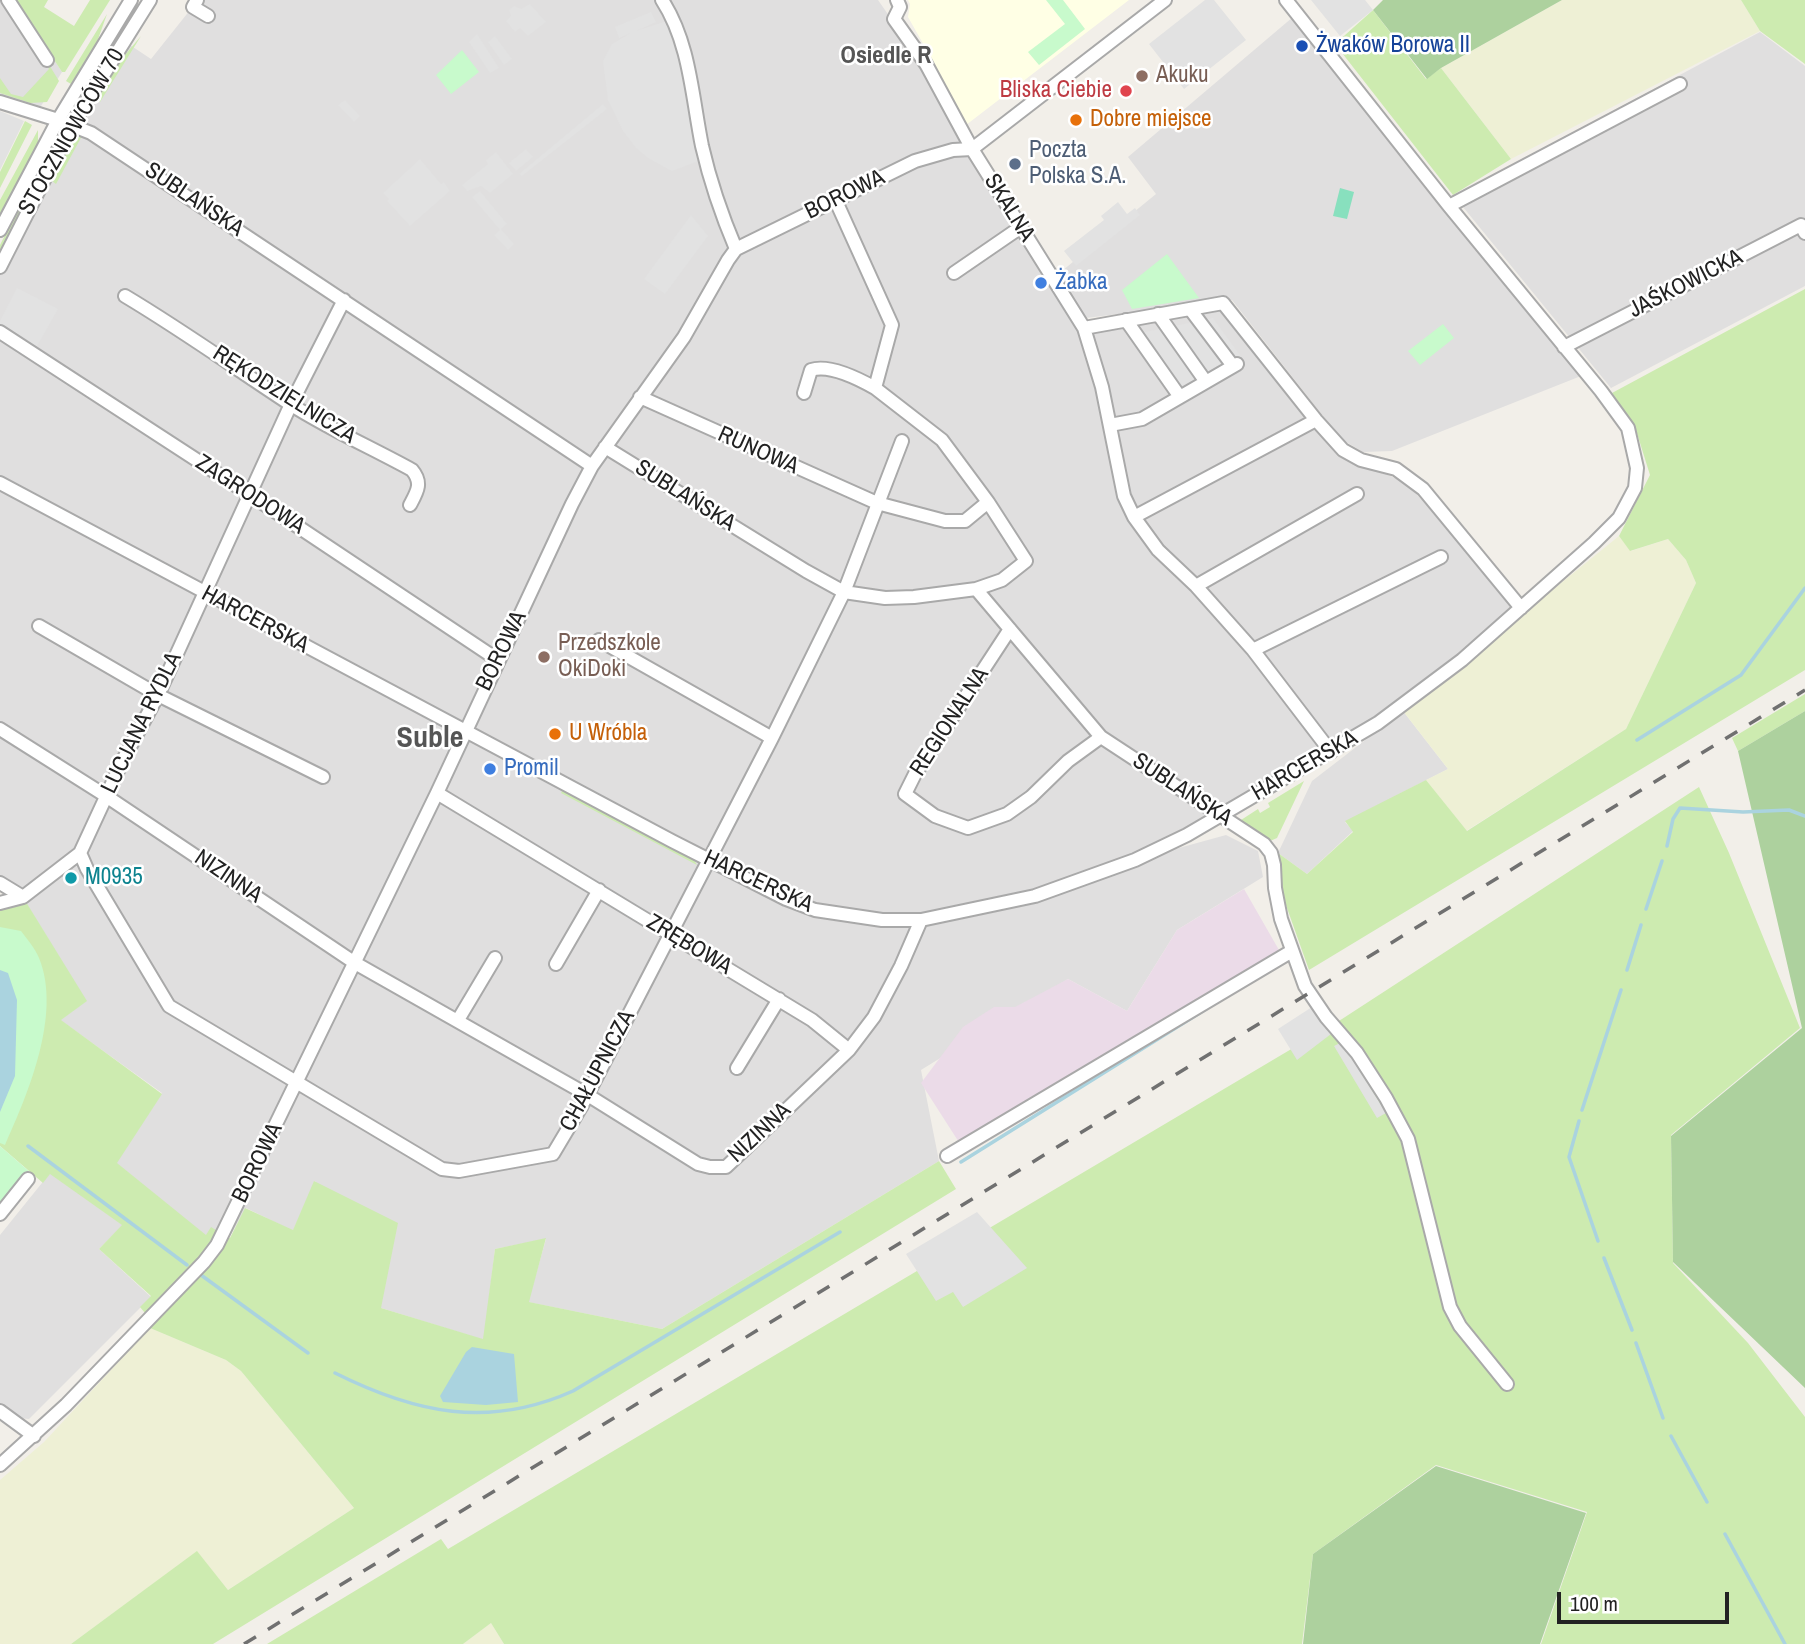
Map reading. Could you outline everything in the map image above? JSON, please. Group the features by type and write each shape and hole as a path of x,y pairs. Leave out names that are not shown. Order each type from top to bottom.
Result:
{"street":[{"path":"8,0 47,60"},
{"name":"STOCZNIOWCÓW 70","path":"0,230 58,120 131,0"},
{"name":"STOCZNIOWCÓW 70","path":"0,267 72,125 150,0"},
{"path":"197,0 193,6 208,16"},
{"path":"662,0 678,30 694,95 703,148 725,223 736,249"},
{"name":"SKALNA","path":"897,0 900,7 894,19 926,64 972,149 1084,328 1111,429 1124,496 1135,517 1157,550 1196,586 1254,650 1331,752"},
{"name":"BOROWA","path":"0,1465 34,1436 211,1254 226,1229 355,963 592,466 684,337 736,249 915,161 953,150 972,149 1166,0"},
{"path":"1084,328 1223,303 1343,450 1361,460 1396,469 1417,483 1521,608 1619,518 1631,499 1637,468 1628,428 1286,0"},
{"path":"1449,206 1680,85"},
{"name":"SUBLAŃSKA","path":"0,102 91,133 592,466"},
{"path":"835,199 892,325 875,388"},
{"name":"JAŚKOWICKA","path":"1564,347 1801,225 1805,233"},
{"path":"954,273 1021,228"},
{"name":"RĘKODZIELNICZA","path":"125,296 176,326 291,404 412,470 419,486 410,505"},
{"name":"LUCJANA RYDLA","path":"80,853 158,695 291,404 344,300"},
{"path":"1111,429 1142,419 1235,365 1190,309"},
{"path":"1158,314 1206,382"},
{"path":"1126,320 1180,397"},
{"name":"ZAGRODOWA","path":"0,332 498,660"},
{"path":"804,394 811,370 819,368 864,381 942,440 988,502 1026,561 1002,580 976,589"},
{"name":"RUNOWA","path":"640,397 877,503 945,520 965,521 988,502"},
{"path":"1135,517 1316,420"},
{"path":"844,592 902,441"},
{"name":"SUBLAŃSKA","path":"605,447 844,592 884,598 976,589 1101,737 1264,844 1271,853 1280,919 1309,992 1357,1053 1408,1139 1450,1307 1460,1326 1507,1384"},
{"name":"HARCERSKA","path":"0,483 786,899 815,910 882,920 921,920 1035,896 1135,860 1186,835 1378,723 1441,676 1521,608"},
{"path":"1196,586 1357,494"},
{"path":"1254,650 1441,557"},
{"name":"CHAŁUPNICZA","path":"297,1082 442,1169 459,1171 553,1154 709,860 844,592"},
{"path":"39,626 158,695 323,777"},
{"name":"REGIONALNA","path":"1010,629 924,759 905,794 935,816 968,828 1007,814 1031,797 1068,761 1101,737"},
{"path":"599,640 772,738"},
{"name":"NIZINNA","path":"0,729 106,796 355,963 586,1094 698,1164 710,1167 726,1167 849,1050 874,1017 921,920"},
{"name":"ZRĘBOWA","path":"437,793 779,999 812,1020 849,1050"},
{"path":"0,903 23,897 80,853 169,1006 297,1082"},
{"path":"0,883 23,897"},
{"path":"556,964 599,890"},
{"path":"947,1156 1292,951"},
{"path":"458,1020 495,958"},
{"path":"737,1068 779,999"},
{"path":"0,1214 28,1179"},
{"path":"0,1410 34,1436"}],"shaded area":[{"path":"0,0 16,0 62,72 33,119 0,110"},
{"path":"198,0 878,0 926,69 1088,329 1221,305 1330,442 1370,467 1406,483 1441,520 1513,606 1378,723 1139,859 1226,835 1258,851 1263,877 1177,930 1127,1011 1068,979 921,1070 939,1161 662,1329 528,1302 546,1239 495,1249 484,1340 381,1308 315,1181 293,1231 246,1208 229,1238 206,1236 116,1163 162,1093 60,1020 86,1001 23,898 0,882 0,272 124,41 151,59"},
{"path":"908,0 1129,0 966,125 908,17"},
{"path":"1205,0 1214,0 1246,40 1184,89 1149,44"},
{"path":"1311,0 1365,0 1373,10 1340,36"},
{"path":"1562,0 1741,0 1760,31 1511,159 1441,68"},
{"path":"530,4 546,22 528,36 520,28 515,32 506,21 511,16 509,10 514,6 521,9"},
{"path":"651,12 656,22 636,31 673,19 701,160 672,171 636,148 623,131 608,100 603,61 612,44 631,33 619,38 615,27"},
{"path":"1293,17 1581,376 1392,451 1363,452 1341,439 1232,300 1086,318 1057,275 1156,194 1128,157"},
{"path":"1760,32 1805,66 1805,286 1611,388 1454,196"},
{"path":"477,34 499,68 490,73 469,42"},
{"path":"495,36 512,59 504,65 488,42"},
{"path":"345,100 360,116 354,122 338,105"},
{"path":"603,104 607,109 522,176 519,174"},
{"path":"0,111 24,121 0,170"},
{"path":"526,149 533,157 516,171 509,163"},
{"path":"496,152 513,174 490,193 481,186 467,191 462,185 488,164 486,160"},
{"path":"420,159 450,191 410,226 383,193"},
{"path":"480,191 507,224 501,229 514,244 508,250 494,235 500,230 472,197"},
{"path":"1118,202 1127,214 1135,208 1140,215 1076,266 1064,251 1104,220 1101,216"},
{"path":"691,215 708,236 665,294 644,279"},
{"path":"17,288 58,309 36,348 0,329 0,321"},
{"path":"1213,318 1242,358 1174,389 1136,334"},
{"path":"1619,536 1631,551 1668,539 1686,560 1696,583 1626,729 1466,831 1426,780 1448,769 1403,711"},
{"path":"1403,711 1448,769 1345,822 1353,831 1307,874 1278,853 1312,781"},
{"path":"1244,889 1283,957 962,1147 921,1083 963,1027 994,1007 1015,1007 1068,979 1127,1011 1177,930"},
{"path":"1312,1007 1331,1034 1297,1060 1278,1029"},
{"path":"1342,1042 1386,1113 1377,1118 1334,1046"},
{"path":"50,1173 123,1225 99,1249 151,1297 29,1419 18,1418 0,1405 0,1235"},
{"path":"977,1212 1027,1268 963,1307 953,1292 936,1301 906,1254"},
{"path":"150,1328 226,1360 241,1371 354,1508 228,1590 197,1552 71,1644 0,1644 0,1480 44,1442"},
{"path":"491,1623 504,1644 463,1644"}],"green space":[{"path":"15,0 48,0 44,7 74,26 90,0 110,0 65,72 62,72"},
{"path":"1046,0 1063,0 1085,29 1039,65 1028,52 1065,24"},
{"path":"1383,0 1562,0 1441,68 1427,79 1373,10"},
{"path":"1741,0 1805,0 1805,64 1760,31"},
{"path":"133,8 136,10 85,93 82,91"},
{"path":"1373,10 1426,79 1441,68 1511,159 1453,195 1335,44"},
{"path":"107,14 97,42 71,84 66,81"},
{"path":"141,36 100,102 96,100 119,62"},
{"path":"40,50 59,81 47,102 30,103 0,93 0,78 11,94 23,97 49,69 37,51"},
{"path":"462,50 479,72 451,94 436,75"},
{"path":"25,121 32,125 0,188 0,172"},
{"path":"38,130 38,143 0,214 0,200"},
{"path":"83,134 56,184 51,180 75,136"},
{"path":"45,156 48,157 0,251 0,245"},
{"path":"1340,188 1354,192 1347,219 1333,216"},
{"path":"1167,254 1199,298 1132,309 1122,290"},
{"path":"1805,289 1805,670 1309,970 1282,894 1278,853 1307,874 1353,832 1345,821 1426,780 1467,831 1626,729 1696,583 1686,560 1668,539 1630,551 1619,536 1650,475 1636,430 1612,393"},
{"path":"1443,324 1454,338 1420,365 1408,351"},
{"path":"1805,694 1805,711 1738,751 1732,738"},
{"path":"1805,711 1805,1388 1673,1262 1671,1136 1802,1028 1738,751"},
{"path":"1304,781 1277,838 1270,841 1241,820 1258,809 1260,813 1270,807 1268,803"},
{"path":"1699,787 1729,853 1800,1028 1671,1135 1673,1263 1748,1343 1805,1417 1805,1644 1541,1644 1587,1512 1436,1465 1313,1554 1302,1644 504,1644 491,1623 463,1644 267,1644 441,1539 448,1549 1342,1019"},
{"path":"563,789 693,858 697,865 561,793"},
{"path":"26,902 87,1001 61,1020 162,1094 117,1163 206,1235 211,1227 219,1232 194,1264 145,1313 140,1307 151,1296 99,1249 122,1225 50,1174 43,1183 0,1146 0,908"},
{"path":"0,927 21,931 35,951 45,980 47,1004 32,1078 5,1145 0,1143"},
{"path":"0,1146 31,1173 0,1212"},
{"path":"939,1161 956,1189 213,1644 71,1644 197,1551 228,1590 354,1508 241,1371 226,1360 150,1328 159,1314 227,1237 230,1238 245,1208 293,1230 314,1181 398,1223 381,1308 483,1339 495,1249 546,1238 529,1302 662,1329"},
{"path":"1436,1466 1586,1513 1540,1644 1303,1644 1313,1554"}],"water":[{"path":"0,970 8,973 17,1000 15,1076 0,1112"},
{"path":"472,1347 514,1354 518,1402 486,1405 443,1402 440,1396 466,1352"}],"waterway":[{"path":"1637,740 1741,675 1805,588"},
{"path":"1667,846 1673,819 1680,808 1743,812 1789,810 1805,816"},
{"path":"1646,909 1662,861"},
{"path":"1627,970 1641,925"},
{"path":"1582,1110 1621,990"},
{"path":"961,1162 1206,1009"},
{"path":"1579,1121 1569,1157 1598,1241"},
{"path":"28,1146 187,1265"},
{"path":"335,1373 394,1398 452,1411 481,1413 542,1403 573,1391 840,1232"},
{"path":"1604,1258 1632,1330"},
{"path":"201,1275 308,1353"},
{"path":"1636,1343 1663,1418"},
{"path":"1671,1436 1707,1502"},
{"path":"1725,1534 1785,1644"}],"railway":[{"path":"244,1644 1805,690"}],"place":[{"name":"Żwaków Borowa II","path":"1302,46"},
{"name":"Akuku","path":"1142,76"},
{"name":"Bliska Ciebie","path":"1126,91"},
{"name":"Dobre miejsce","path":"1076,120"},
{"name":"Poczta Polska S.A.","path":"1015,164"},
{"name":"Żabka","path":"1041,283"},
{"name":"Przedszkole OkiDoki","path":"544,657"},
{"name":"U Wróbla","path":"555,734"},
{"name":"Promil","path":"490,769"},
{"name":"M0935","path":"71,878"}],"district":[{"name":"Osiedle R","path":"886,57"},
{"name":"Suble","path":"430,739"}]}
